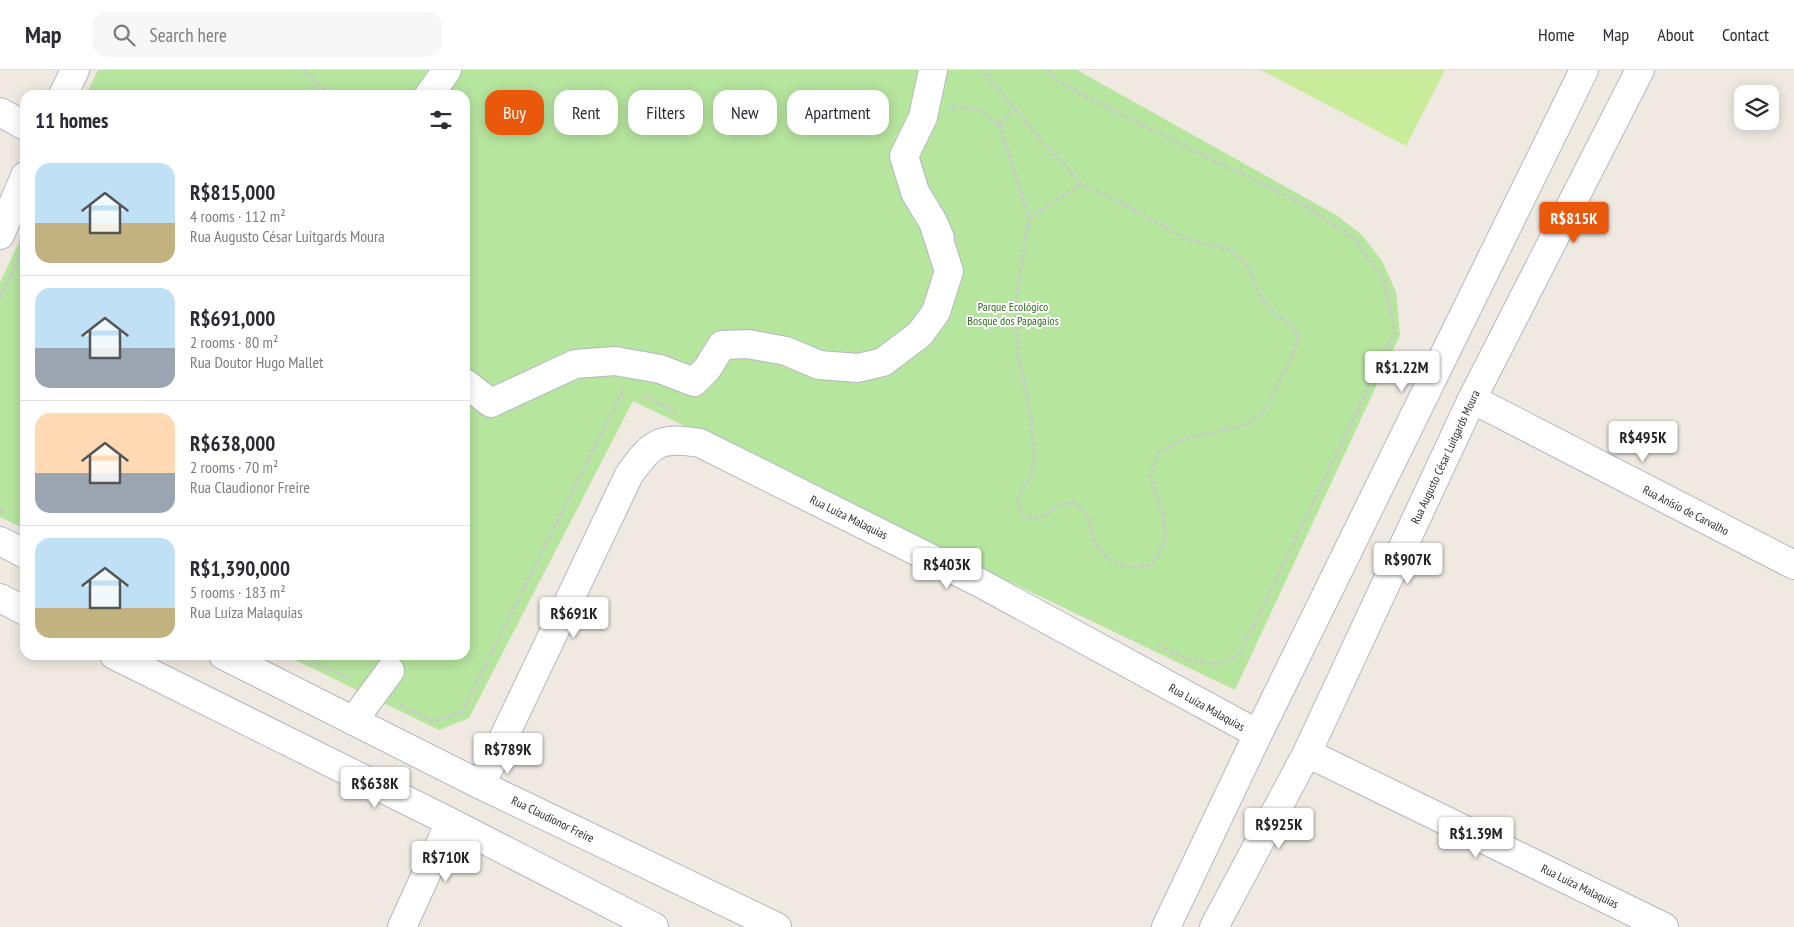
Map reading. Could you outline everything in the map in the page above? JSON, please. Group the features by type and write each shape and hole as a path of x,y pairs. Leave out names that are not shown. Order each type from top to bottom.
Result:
{"street":[{"path":"65,90 75,70"},
{"path":"433,90 447,70"},
{"path":"934,70 922,117 904,156 915,192 933,222 944,249"},
{"path":"1166,927 1258,734 1584,70"},
{"name":"Rua Augusto César Luitgards Moura","path":"1214,927 1307,753 1472,399 1640,70"},
{"path":"0,112 20,123"},
{"path":"0,235 20,188"},
{"path":"470,387 491,403 575,364 615,360 660,369 694,382 707,370 722,344 748,344 777,349 820,365 858,368 884,362 920,334 936,312 949,271 933,222"},
{"name":"Rua Anísio de Carvalho","path":"1472,399 1794,566"},
{"name":"Rua Luíza Malaquias","path":"481,785 629,475 640,459 653,446 680,440 700,443 982,584 1258,734"},
{"path":"0,541 20,551"},
{"path":"0,598 20,608"},
{"path":"124,660 450,822 654,927"},
{"name":"Rua Claudionor Freire","path":"233,660 481,785 778,927"},
{"path":"353,721 390,671"},
{"name":"Rua Luíza Malaquias","path":"1307,753 1664,927"},
{"path":"402,927 450,822"}],"path":[{"path":"303,70 325,90"},
{"path":"922,117 957,106 979,110 999,124 1029,218 1016,300 1018,355 1030,411 1035,458 1031,476 1018,498 1023,516 1038,518 1062,504 1075,504 1087,514 1096,544 1105,555 1128,568 1142,568 1153,564 1162,548 1165,534 1163,515 1150,476 1158,453 1186,438 1243,426 1259,417 1273,395 1294,352 1298,338 1290,324 1277,316 1263,301 1252,273 1241,258 1226,249 1184,238 1126,205 1080,184 983,70"},
{"path":"1047,70 1056,80 1122,115 1303,204 1353,237 1384,280 1395,332 1240,654 1218,664 1189,660 1153,643"},
{"path":"999,124 1015,109"},
{"path":"1029,218 1080,184"},
{"path":"0,298 20,254"},
{"path":"393,702 433,721 462,712 625,387"},
{"path":"643,396 679,413"},
{"path":"311,660 353,680"}],"green space":[{"name":"Parque Ecológico Bosque dos Papagaios","path":"98,70 1077,70 1336,215 1361,234 1382,261 1396,292 1400,335 1235,690 633,401 469,718 439,730 295,660 470,660 470,90 88,90"},
{"path":"1261,70 1445,70 1406,146"},
{"path":"20,240 20,527 0,517 0,283"}]}
